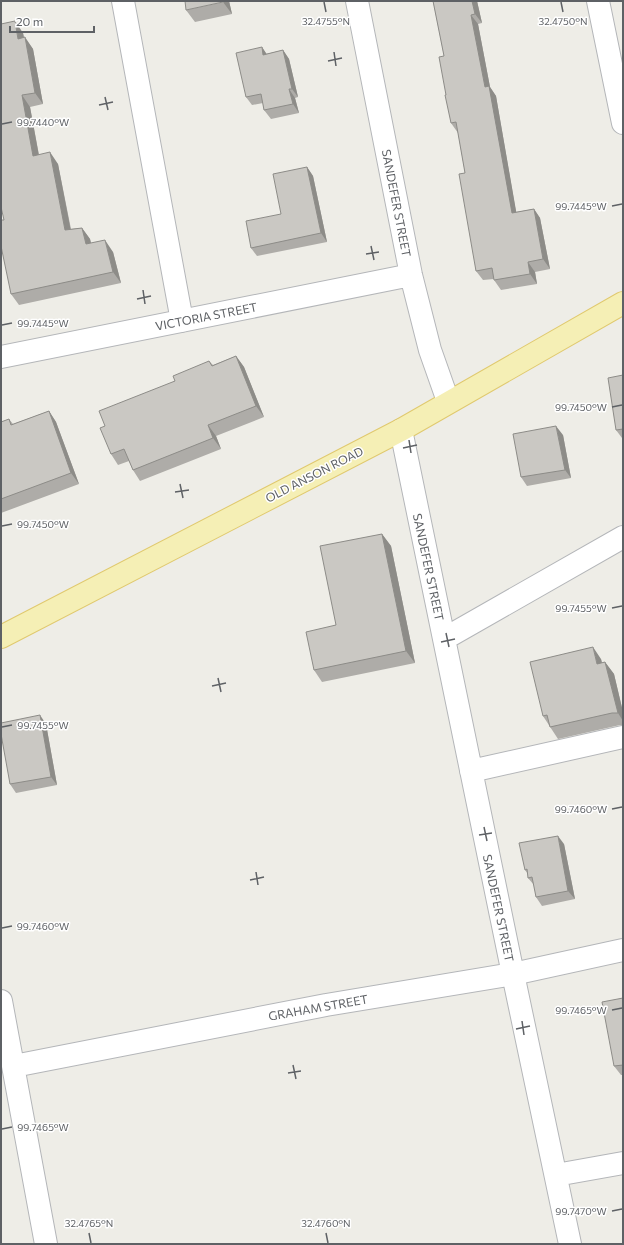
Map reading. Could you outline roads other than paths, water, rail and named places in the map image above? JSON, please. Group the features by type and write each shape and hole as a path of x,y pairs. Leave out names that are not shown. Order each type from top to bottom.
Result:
{"main road":[{"name":"OLD ANSON ROAD","path":"1,637 401,430 448,401 623,303"}],"street":[{"path":"123,1 182,321"},
{"name":"SANDEFER STREET","path":"357,1 411,275 430,350 448,401"},
{"path":"598,1 623,123"},
{"name":"VICTORIA STREET","path":"1,357 411,275"},
{"name":"SANDEFER STREET","path":"401,430 570,1244"},
{"path":"444,639 623,537"},
{"path":"471,771 623,737"},
{"name":"GRAHAM STREET","path":"14,1066 326,1005 513,974 623,950"},
{"path":"1,1001 46,1244"},
{"path":"556,1175 623,1163"}]}
